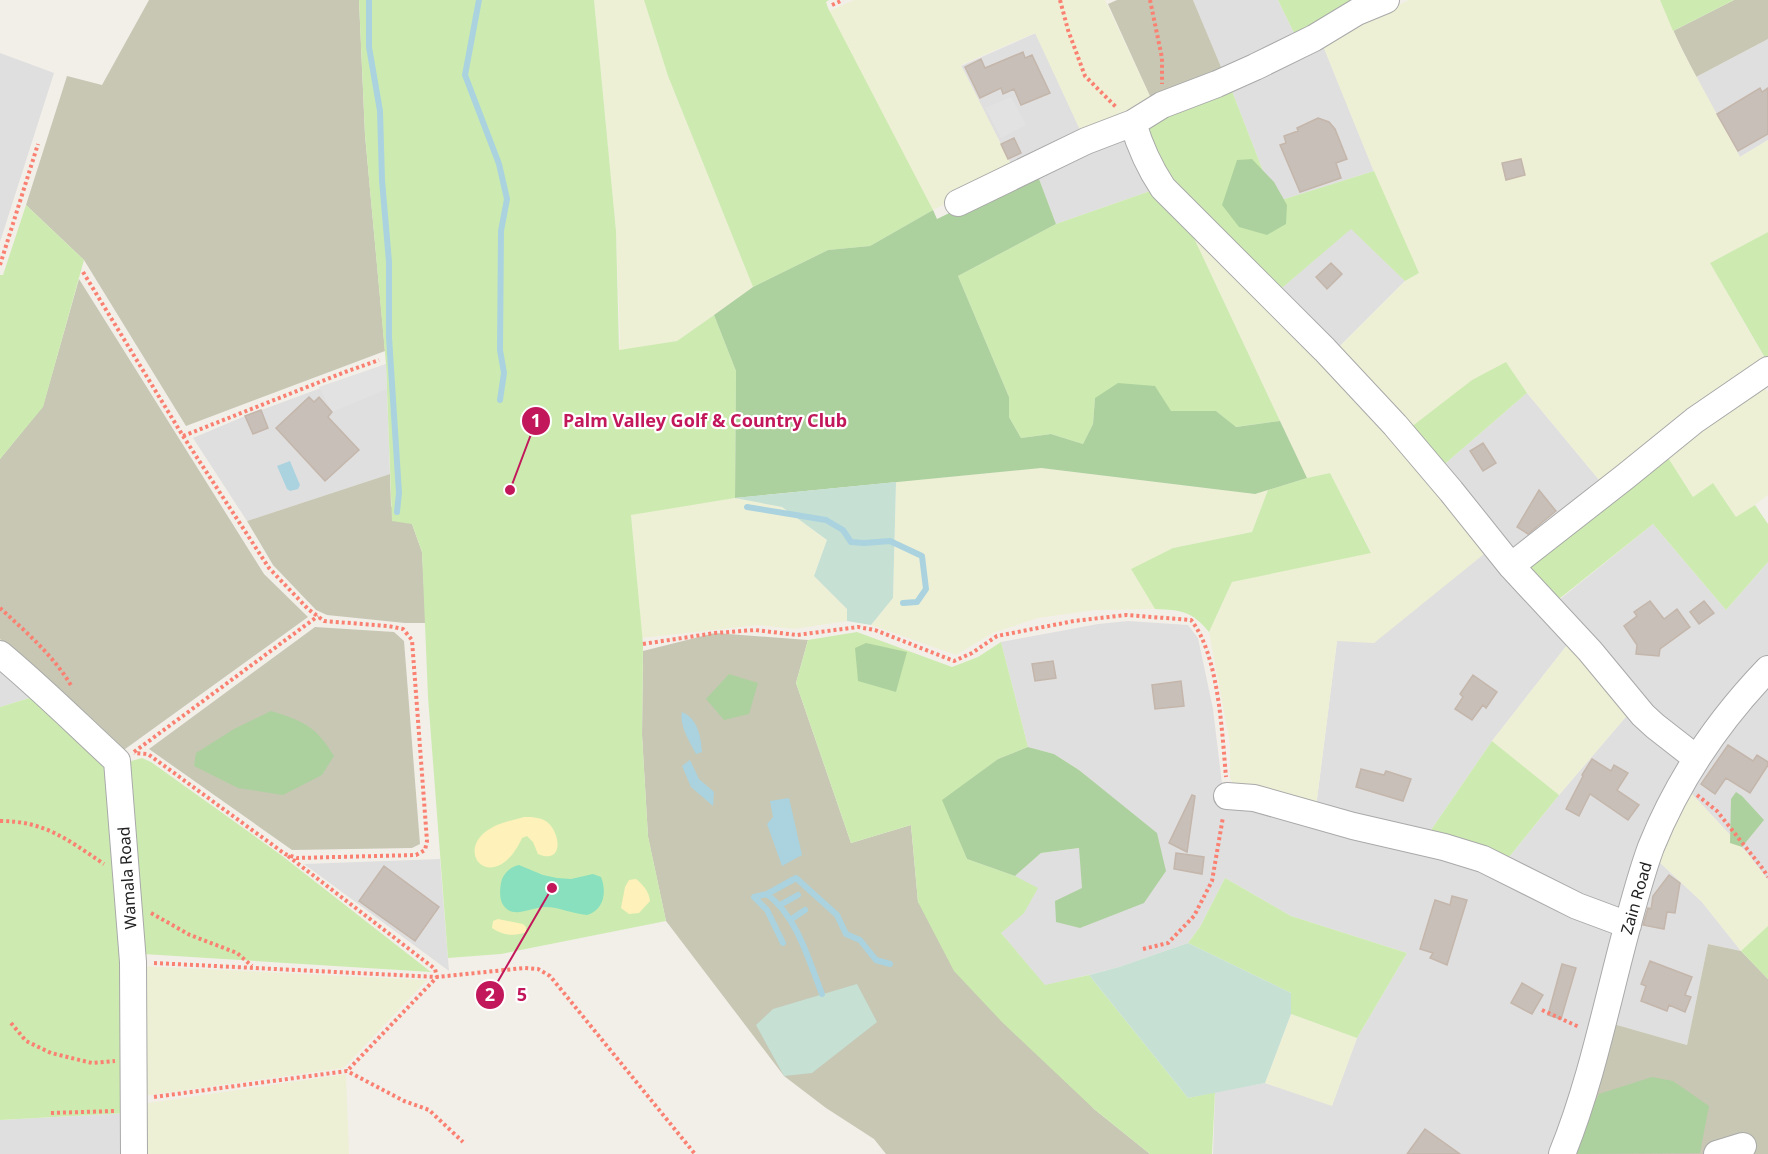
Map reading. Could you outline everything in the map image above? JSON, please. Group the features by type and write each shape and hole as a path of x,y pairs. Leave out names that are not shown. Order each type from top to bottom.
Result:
{"street":[{"path":"958,203 1086,141 1133,123 1162,105 1255,67 1314,38 1357,12 1386,0"},
{"path":"1133,123 1143,154 1163,188 1324,350 1388,418 1433,469 1510,566 1590,651 1654,726 1696,758"},
{"path":"1510,566 1695,420 1768,370"},
{"path":"0,654 49,696 84,731 125,757"},
{"name":"Zain Road","path":"1562,1154 1577,1118 1638,884 1652,846 1696,758 1729,711 1768,669"},
{"name":"Wamala Road","path":"125,757 128,891 133,962 134,1154"},
{"path":"1227,796 1264,800 1353,826 1444,847 1483,859 1577,906 1628,925"},
{"path":"1717,1154 1743,1146"}],"path":[{"path":"832,5 843,0"},
{"path":"1060,0 1085,76 1133,123"},
{"path":"1150,0 1162,58 1162,105"},
{"path":"0,265 38,144"},
{"path":"83,272 183,436 269,568 308,609 324,621 404,629 412,640 427,841 425,850 416,855 297,858 285,854"},
{"path":"183,436 378,360"},
{"path":"643,644 716,633 755,630 797,635 858,627 875,630 954,661 972,653 997,636 1074,621 1126,615 1191,620 1200,630 1209,656 1220,711 1227,796 1212,881 1194,916 1168,943 1143,949"},
{"path":"125,757 318,616"},
{"path":"125,757 148,754 285,854 435,969 437,977"},
{"path":"1683,783 1717,811 1768,877"},
{"path":"0,821 19,821 43,827 74,843 128,891 190,935 237,953 253,966"},
{"path":"133,962 253,966 437,977 524,968 538,969 550,976 695,1154"},
{"path":"347,1071 437,977"},
{"path":"1542,1010 1600,1036"},
{"path":"11,1023 26,1041 51,1053 92,1063 133,1059"},
{"path":"51,1113 133,1105 347,1071 404,1101 429,1110 463,1142"}],"shaded area":[{"path":"149,0 359,0 365,135 385,351 186,426 84,260 26,205 67,76 102,85"},
{"path":"594,0 644,0 668,76 753,287 677,341 619,351 616,231"},
{"path":"854,0 1105,0 1154,105 1082,134 1035,33 961,65 1014,170 933,210 829,11"},
{"path":"1117,0 1193,0 1224,74 1154,105 1108,4"},
{"path":"1193,0 1278,0 1297,39 1224,74"},
{"path":"1409,0 1660,0 1682,50 1740,157 1768,140 1768,232 1710,263 1768,364 1605,487 1527,393 1506,362 1472,381 1406,431 1332,354 1405,281 1419,273 1389,209 1321,41"},
{"path":"1734,0 1768,0 1768,39 1696,77 1673,31"},
{"path":"1036,33 1082,134 1014,170 961,66"},
{"path":"1768,39 1768,140 1740,157 1696,77"},
{"path":"1321,40 1374,171 1275,202 1230,86"},
{"path":"0,53 54,73 0,242"},
{"path":"1011,97 1026,125 1001,138 985,108"},
{"path":"1131,132 1156,189 1056,224 1036,171"},
{"path":"1186,221 1339,373 1489,550 1374,643 1337,641 1316,807 1236,789 1230,778 1230,744 1209,632 1232,582 1371,552 1330,473 1307,478"},
{"path":"1351,228 1405,281 1332,354 1276,293"},
{"path":"79,279 264,574 308,617 121,752 0,639 0,459 43,406"},
{"path":"386,364 390,474 247,521 193,438 245,416"},
{"path":"386,364 387,389 332,412 319,387"},
{"path":"1762,383 1768,392 1768,495 1737,518 1713,483 1693,497 1667,456"},
{"path":"1527,393 1605,487 1516,556 1439,469"},
{"path":"1041,468 1255,494 1268,490 1252,532 1173,548 1131,569 1155,609 1095,610 1038,618 993,633 956,655 871,625 893,598 896,482"},
{"path":"390,474 391,506 412,524 422,552 426,623 327,615 316,610 273,565 247,521"},
{"path":"896,482 893,598 871,625 847,621 847,609 814,576 827,540 782,507 735,498"},
{"path":"735,498 782,507 827,540 814,576 847,609 847,621 794,629 758,625 642,638 631,514"},
{"path":"1653,524 1726,610 1768,562 1768,655 1703,736 1687,741 1671,736 1554,604"},
{"path":"1489,550 1571,640 1492,741 1429,833 1316,807 1337,641"},
{"path":"1128,621 1188,625 1198,638 1213,709 1222,784 1446,851 1616,934 1554,1154 1213,1154 1215,1092 1265,1083 1332,1105 1357,1038 1407,953 1291,916 1225,878 1200,927 1188,943 1119,967 1045,986 1001,933 1015,876 1041,853 1080,848 1109,795 1079,770 1054,754 1028,747 1001,642 1098,624"},
{"path":"315,627 394,632 404,641 420,844 412,848 292,850 149,749"},
{"path":"715,633 808,640 796,683 851,843 911,825 918,902 1094,1109 1150,1154 886,1154 874,1139 826,1108 784,1076 666,921 648,837 642,735 643,651"},
{"path":"1571,640 1630,712 1559,795 1492,741"},
{"path":"0,664 39,695 0,707"},
{"path":"1768,683 1768,880 1747,853 1689,791 1705,761"},
{"path":"1630,712 1681,754 1681,763 1639,849 1618,907 1605,909 1505,862"},
{"path":"1689,791 1747,853 1768,880 1768,926 1741,951 1702,902 1655,858"},
{"path":"1655,858 1702,902 1741,951 1708,944 1687,1045 1610,1023"},
{"path":"440,859 449,971 304,864"},
{"path":"1188,943 1291,993 1291,1014 1265,1083 1188,1098 1089,975"},
{"path":"1708,944 1741,951 1768,979 1768,1154 1570,1154 1610,1023 1687,1045"},
{"path":"143,966 427,980 344,1068 143,1096"},
{"path":"857,984 877,1022 812,1073 784,1076 756,1025 773,1009"},
{"path":"1291,1014 1357,1038 1332,1106 1265,1083"},
{"path":"346,1074 349,1154 144,1154 142,1104"},
{"path":"128,1113 130,1154 0,1154 0,1120"}],"green space":[{"path":"359,0 594,0 616,231 619,350 677,341 714,315 736,371 735,498 631,515 643,644 642,735 648,836 666,921 501,954 448,958 428,697 422,552 412,524 392,521 386,364 365,135"},
{"path":"644,0 829,0 826,2 828,8 933,210 870,246 828,250 753,287 668,76"},
{"path":"1278,0 1368,0 1297,39"},
{"path":"1660,0 1734,0 1673,31"},
{"path":"1230,86 1275,202 1374,171 1419,273 1405,281 1351,229 1276,293 1148,158 1148,124"},
{"path":"1252,159 1274,182 1287,205 1286,224 1267,235 1239,227 1222,205 1237,160"},
{"path":"1036,171 1056,224 958,276 1009,397 1009,417 1021,438 1051,434 1083,444 1093,424 1095,398 1118,383 1155,386 1171,411 1216,411 1236,427 1280,421 1307,478 1255,494 1041,468 735,498 736,371 714,315 753,287 828,250 870,246 933,210 937,219"},
{"path":"1156,189 1186,221 1280,421 1235,427 1216,411 1170,411 1095,398 1093,424 1083,444 1051,434 1021,438 1009,417 1009,397 958,276 1056,224"},
{"path":"26,205 84,260 43,407 0,459 0,275 3,275"},
{"path":"1768,232 1768,363 1710,263"},
{"path":"1506,362 1527,393 1439,469 1406,431 1472,380"},
{"path":"1667,456 1693,497 1713,483 1736,517 1755,505 1768,524 1768,562 1726,610 1653,524 1554,603 1520,571"},
{"path":"1330,473 1371,553 1232,582 1209,632 1197,620 1185,613 1155,609 1131,569 1173,548 1252,532 1268,490"},
{"path":"857,632 952,667 978,657 1001,642 1028,747 998,759 943,800 967,859 1015,876 1038,888 1024,913 1001,933 1045,985 1089,975 1188,1098 1215,1092 1212,1154 1150,1154 1094,1109 1002,1022 954,971 918,902 911,825 851,843 796,683 808,640"},
{"path":"866,643 907,652 896,692 858,681 855,648"},
{"path":"729,674 758,683 749,714 724,720 706,699"},
{"path":"39,695 114,774 128,1113 0,1120 0,707"},
{"path":"271,711 308,726 321,738 334,756 322,775 283,795 238,788 194,766 196,753 234,729"},
{"path":"1492,741 1559,795 1505,862 1429,833"},
{"path":"1028,747 1054,754 1079,770 1157,833 1166,871 1144,903 1080,928 1056,922 1055,901 1082,888 1079,848 1041,853 1015,876 967,859 942,800 998,759"},
{"path":"142,758 151,762 281,855 431,972 143,954 124,763"},
{"path":"1736,792 1764,820 1742,847 1730,843 1731,799"},
{"path":"519,865 557,878 571,879 593,874 601,877 604,889 603,900 593,913 587,915 545,907 522,912 511,911 502,903 500,894 502,879 507,872"},
{"path":"1225,878 1291,916 1407,953 1357,1038 1291,1014 1291,993 1188,943 1200,927"},
{"path":"1768,926 1768,979 1741,951"},
{"path":"1652,1077 1673,1081 1709,1106 1700,1153 1570,1154 1599,1094"}],"sand":[{"path":"524,817 542,819 552,827 558,846 556,852 546,856 538,854 533,842 527,836 522,838 511,856 499,865 489,867 480,864 475,857 475,847 480,837 497,825"},
{"path":"636,879 645,888 650,901 639,913 629,914 621,908 625,887 629,880"},
{"path":"498,919 523,924 526,932 508,935 500,932 492,928 493,921"}],"water":[{"path":"290,461 300,485 298,489 290,491 277,466"},
{"path":"682,712 695,724 702,752 696,754 688,739 682,723"},
{"path":"690,760 699,779 714,792 713,806 691,787 682,766"},
{"path":"789,798 802,855 782,866 767,824 773,817 770,801"}],"building":[{"path":"1023,52 1025,58 1032,55 1050,93 1021,105 1014,89 1003,94 1001,88 980,98 965,67 981,59 985,68"},
{"path":"1760,88 1762,92 1768,88 1768,134 1738,151 1717,114"},
{"path":"1318,118 1329,122 1335,129 1347,159 1336,163 1341,178 1300,192 1280,145 1286,143 1284,136 1298,131 1297,128"},
{"path":"1014,138 1021,153 1008,159 1001,144"},
{"path":"1521,159 1525,175 1506,180 1502,163"},
{"path":"1331,263 1342,274 1327,289 1316,277"},
{"path":"309,397 314,402 319,397 332,412 328,417 359,450 325,481 276,428"},
{"path":"261,410 268,428 253,434 245,416"},
{"path":"1483,443 1496,463 1483,471 1470,451"},
{"path":"1539,490 1556,511 1528,534 1517,527"},
{"path":"1650,601 1664,619 1677,609 1690,627 1660,649 1659,656 1636,654 1637,645 1624,626 1637,616 1634,612"},
{"path":"1704,601 1714,613 1699,624 1690,612"},
{"path":"1053,661 1056,678 1035,681 1032,664"},
{"path":"1473,675 1497,692 1486,708 1483,705 1472,720 1455,709 1463,697 1460,694"},
{"path":"1181,681 1184,706 1155,709 1152,685"},
{"path":"1728,745 1753,761 1757,755 1768,762 1750,793 1726,778 1715,794 1701,784"},
{"path":"1592,759 1611,771 1614,765 1628,773 1617,790 1639,805 1628,820 1590,794 1579,816 1566,809"},
{"path":"1361,769 1384,775 1386,771 1411,779 1403,801 1356,787"},
{"path":"1192,795 1195,796 1187,852 1169,843"},
{"path":"1176,853 1204,857 1202,874 1174,869"},
{"path":"384,866 439,907 415,941 359,901"},
{"path":"1669,875 1680,883 1675,913 1667,912 1664,929 1643,925 1648,908 1651,909 1653,896"},
{"path":"1452,896 1467,900 1447,965 1430,958 1433,953 1420,949 1435,900 1450,905"},
{"path":"1650,961 1692,977 1685,995 1691,997 1685,1012 1669,1005 1667,1011 1641,1001 1646,986 1641,984"},
{"path":"1562,964 1576,968 1561,1019 1548,1015"},
{"path":"1522,983 1543,995 1532,1014 1511,1003"},
{"path":"1425,1129 1460,1154 1407,1154"}],"waterway":[{"path":"369,0 369,47 380,111 382,180 389,262 389,337 399,493 397,512"},
{"path":"479,0 465,75 499,164 507,199 501,231 500,350 504,373 500,400"},
{"path":"747,507 826,520 843,530 851,542 890,541 922,556 926,589 917,602 903,603"},
{"path":"767,894 796,878 837,915 846,934 860,940 876,960 890,964"},
{"path":"783,943 767,910 754,897 767,894 787,915 807,953 822,994"},
{"path":"780,905 798,895"},
{"path":"790,920 805,910"}],"place":[{"name":"Palm Valley Golf & Country Club","path":"510,490"},
{"name":"5","path":"552,888"}]}
